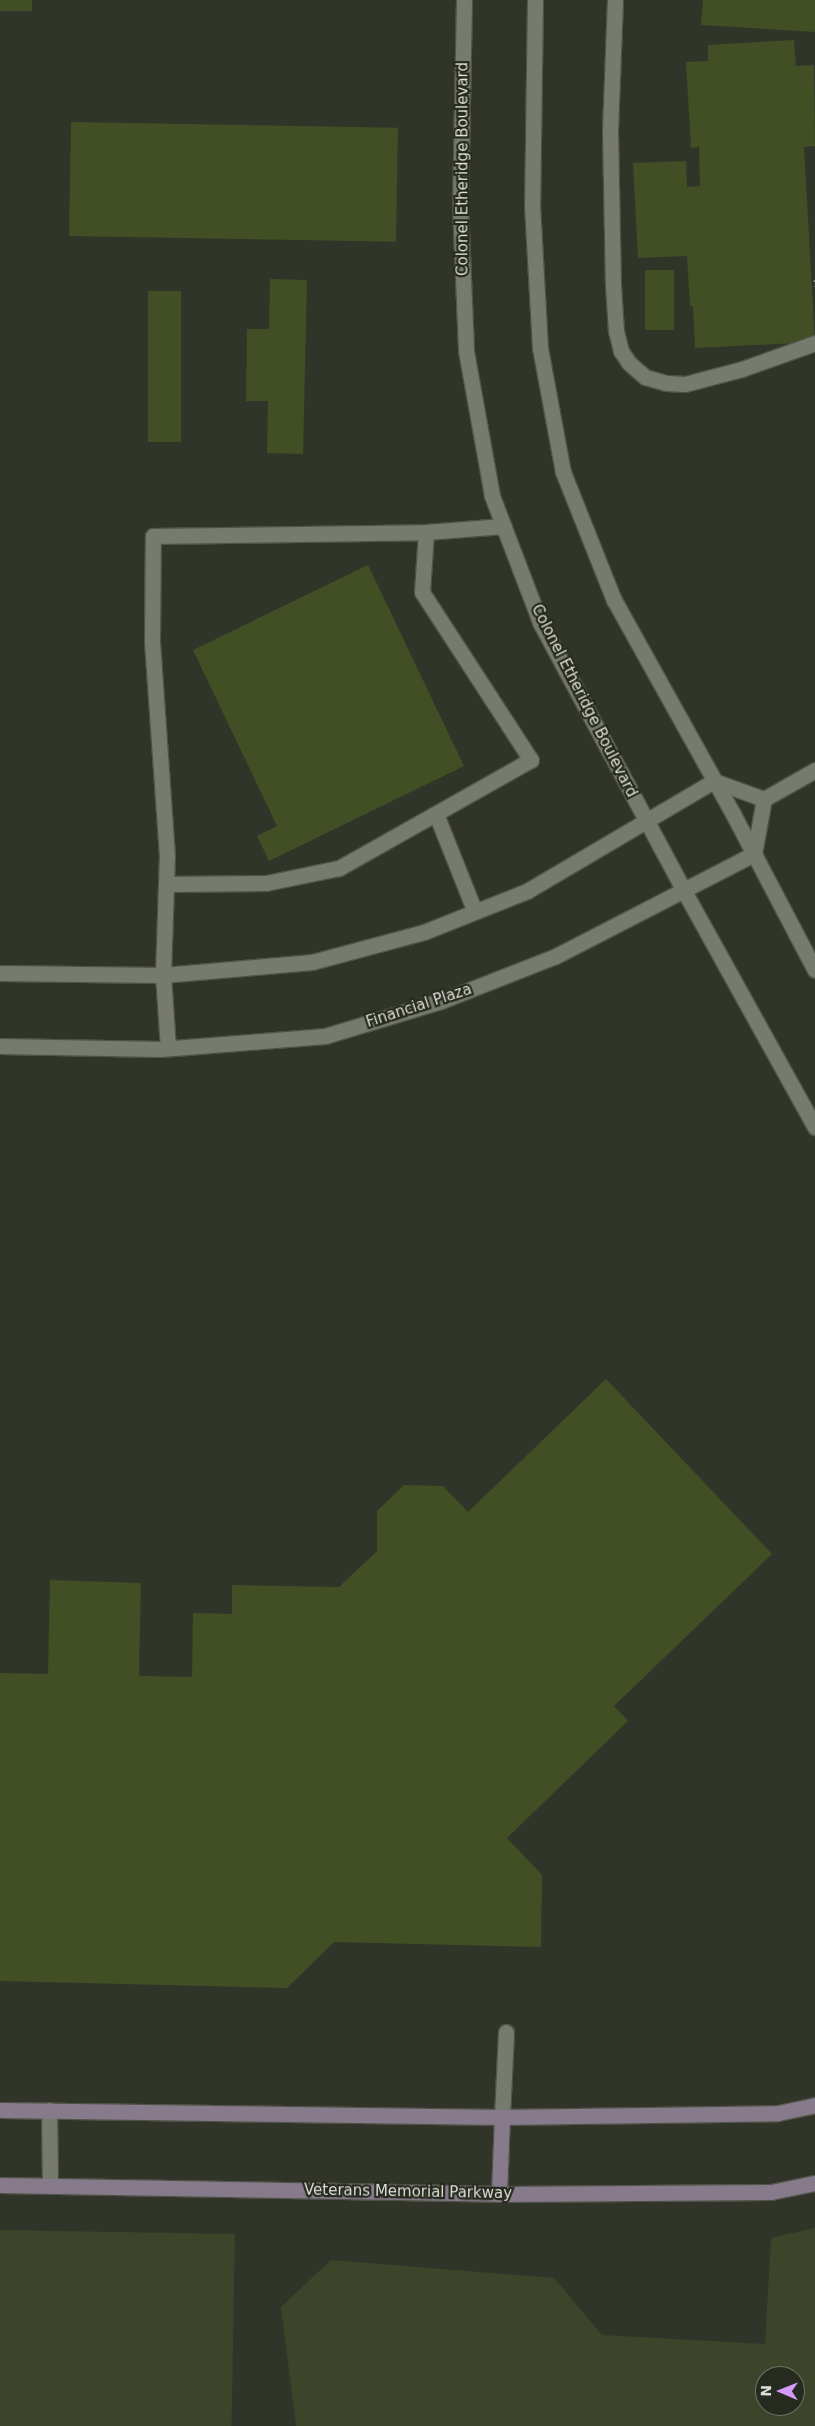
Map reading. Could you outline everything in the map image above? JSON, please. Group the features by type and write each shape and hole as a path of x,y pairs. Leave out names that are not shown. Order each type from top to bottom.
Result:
{"street":[{"name":"Colonel Etheridge Boulevard","path":"464,0 460,206 466,351 492,496 541,624 684,891 815,1127"},
{"path":"535,0 532,205 540,348 563,472 614,600 754,854 815,970"},
{"path":"615,0 610,131 613,285 616,331 621,350 629,363 645,377 666,383 685,384 724,374 815,343"},
{"path":"168,1048 163,975 167,856 152,640 153,536 426,532 504,526"},
{"path":"166,884 266,883 339,868 531,760 422,592 426,532"},
{"path":"714,781 764,799 815,770"},
{"path":"0,973 163,975 312,962 424,932 527,891 714,781"},
{"path":"754,854 764,799"},
{"path":"436,814 475,912"},
{"name":"Financial Plaza","path":"0,1046 168,1048 325,1036 441,1001 556,956 754,854"},
{"path":"499,2194 506,2032"},
{"path":"0,2110 502,2117 778,2112 815,2105"},
{"path":"49,2110 50,2186"},
{"name":"Veterans Memorial Parkway","path":"0,2185 499,2194 771,2192 815,2183"}],"path":[{"path":"815,279 815,286"}],"green space":[{"path":"815,2228 815,2426 296,2426 281,2307 331,2260 554,2278 602,2335 765,2344 771,2238"},
{"path":"0,2230 235,2234 232,2426 0,2426"}],"building":[{"path":"0,0 32,0 32,11 0,11"},
{"path":"703,0 815,0 815,32 701,25"},
{"path":"794,40 796,66 814,65 815,146 804,147 815,342 695,348 693,306 690,306 687,256 638,258 633,163 686,161 687,187 700,186 699,147 691,148 686,62 708,61 708,45"},
{"path":"71,122 398,128 396,242 69,236"},
{"path":"645,270 674,270 674,330 645,330"},
{"path":"270,279 307,280 303,454 267,453 268,401 246,401 247,329 269,329"},
{"path":"148,291 181,291 181,442 148,442"},
{"path":"368,565 464,766 269,861 257,836 277,826 193,650"},
{"path":"606,1379 772,1554 614,1706 628,1721 507,1838 542,1875 541,1947 334,1942 287,1988 0,1981 0,1673 48,1674 50,1580 141,1583 139,1676 192,1677 193,1613 232,1614 232,1585 339,1587 377,1551 377,1511 404,1485 443,1486 468,1512"}]}
